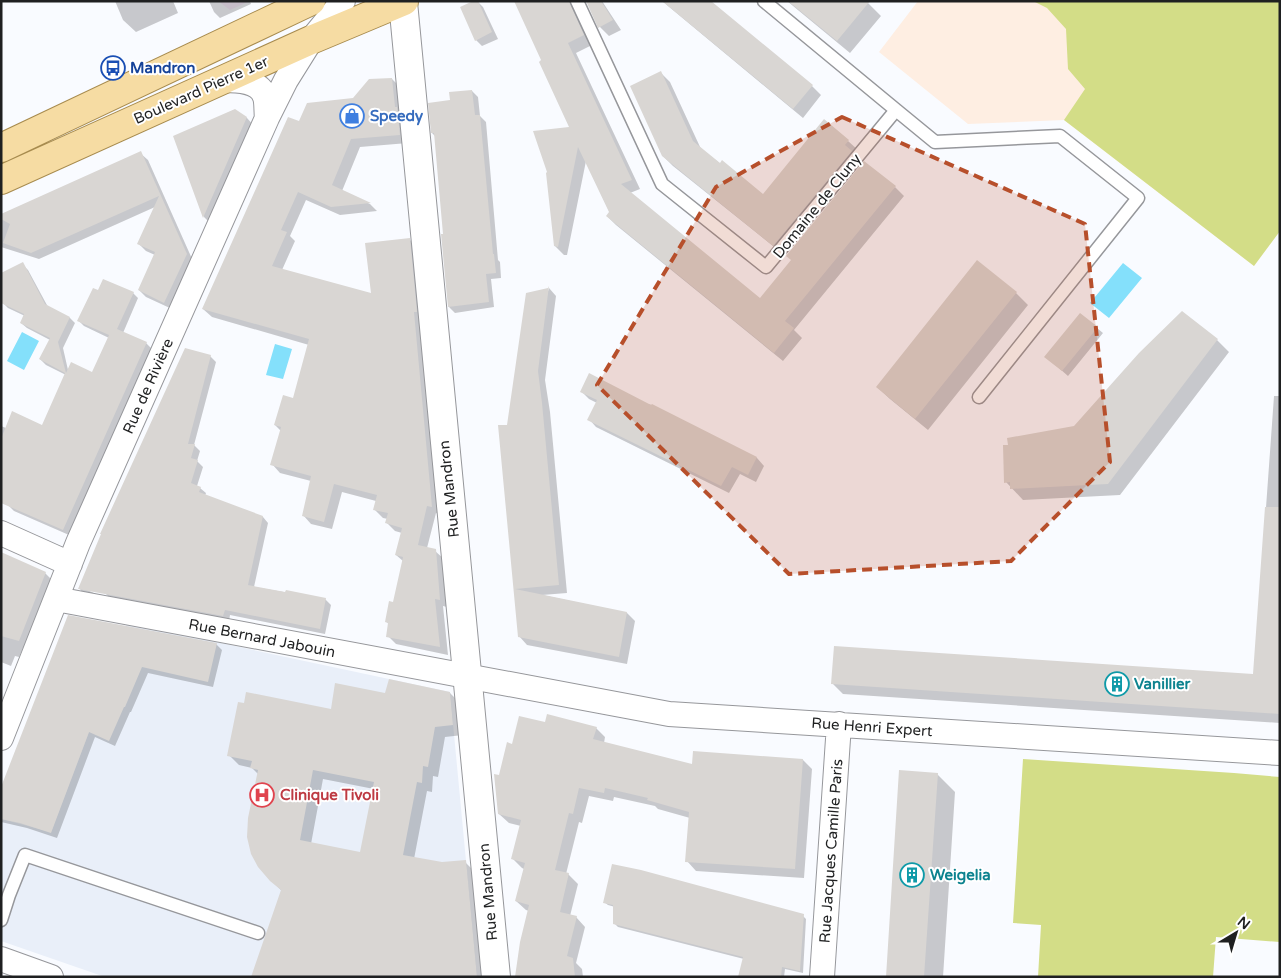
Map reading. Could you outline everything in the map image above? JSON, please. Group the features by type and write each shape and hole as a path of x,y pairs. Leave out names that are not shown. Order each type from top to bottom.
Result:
{"main road":[{"name":"Boulevard Pierre 1er","path":"1,148 311,1"},
{"name":"Boulevard Pierre 1er","path":"1,180 310,40 403,1"}],"street":[{"name":"Rue de Rivière","path":"1,738 82,534 267,118 286,80 310,40 343,1"},
{"name":"Rue Mandron","path":"403,1 496,977"},
{"path":"223,80 240,80 260,90 265,97 267,118"},
{"path":"1,533 70,564"},
{"name":"Rue Bernard Jabouin","path":"56,599 468,676"},
{"name":"Rue Henri Expert","path":"468,676 669,714 1280,753"},
{"name":"Rue Jacques Camille Paris","path":"822,977 839,724"},
{"path":"1,959 51,977"}],"lane":[{"name":"Domaine de Cluny","path":"577,1 662,184 766,267 896,110"},
{"path":"764,1 935,142 1060,136 1138,198 979,397"},
{"path":"1,920 25,855 258,933"}],"highlighted area":[{"path":"842,117 1085,224 1110,462 1011,561 789,574 597,385 716,187"}],"shaded area":[{"path":"218,1 250,1 230,10"},
{"path":"918,1 1280,1 1280,231 1254,266 1064,120 968,124 879,52"},
{"name":"Clinique Tivoli","path":"127,623 450,692 477,977 105,977 1,941 1,819 51,832 91,727"}],"green space":[{"path":"1033,1 1280,1 1280,231 1254,266 1064,120 1085,89 1068,69 1066,29 1047,8"},
{"path":"1023,759 1280,777 1280,942 1216,937 1213,977 1038,977 1041,925 1013,923"}],"water":[{"path":"1123,263 1142,278 1109,318 1090,303"},
{"path":"22,332 39,341 24,370 7,361"},
{"path":"275,344 292,349 283,379 266,375"}],"building":[{"path":"473,1 478,1 492,32 475,41 460,7"},
{"path":"514,1 569,1 584,35 568,43 632,180 621,184 760,298 791,260 786,256 864,161 896,186 785,321 794,328 774,353 606,216 609,212 578,147 558,247 554,246 547,172 533,131 569,127"},
{"path":"586,1 601,1 613,20 598,28"},
{"path":"662,1 711,1 813,85 793,109"},
{"path":"788,1 870,1 837,41"},
{"path":"661,71 693,141 720,163 722,160 763,194 824,119 849,140 845,145 852,151 773,246 662,156 630,86"},
{"path":"392,78 400,135 351,139 332,185 371,203 331,207 298,192 281,230 287,232 272,266 371,293 365,243 410,238 417,312 414,312 432,507 427,506 418,545 436,549 440,600 435,599 440,647 386,637 388,623 385,622 389,601 393,602 403,557 395,555 402,528 385,523 388,513 373,510 377,495 334,484 324,522 302,516 311,476 270,465 281,427 274,425 283,395 293,398 309,339 202,309 288,117 299,121 307,103 353,98 369,79"},
{"path":"472,90 475,115 480,115 496,273 486,274 489,302 448,307 434,133 431,133 428,103 450,100 449,92"},
{"path":"235,109 247,117 203,218 173,136"},
{"path":"141,151 187,254 164,303 138,290 155,252 137,244 159,196 31,253 3,243 10,224 1,219 1,214"},
{"path":"977,260 1017,292 915,419 876,387"},
{"path":"23,262 45,304 70,317 58,342 66,373 71,362 92,372 109,335 77,321 93,288 98,290 103,279 134,292 117,329 147,342 63,530 1,503 1,439 12,411 42,425 65,373 39,359 50,338 20,323 24,314 1,303 1,273"},
{"path":"549,286 538,371 559,585 515,589 627,612 619,657 518,637 498,425 507,425 526,293 548,288"},
{"path":"1182,311 1218,339 1108,484 1010,489 1010,482 1004,483 1003,445 1008,445 1007,438 1074,426 1139,353"},
{"path":"1080,313 1098,327 1062,371 1044,357"},
{"path":"185,348 211,355 188,444 195,444 191,458 198,460 191,483 201,487 199,492 263,516 248,585 326,598 320,629 225,610 223,616 78,589 100,534"},
{"path":"589,373 757,457 748,475 732,467 721,486 587,420 597,400 580,392"},
{"path":"1265,507 1280,507 1280,714 831,684 834,646 1253,674"},
{"path":"1,552 46,572 19,641 1,636"},
{"path":"68,615 217,643 208,682 142,667 109,741 89,732 51,833 1,819 1,787"},
{"path":"389,679 450,692 453,725 435,727 428,767 423,766 422,783 417,782 403,855 442,862 466,860 477,977 251,977 281,890 258,867 251,854 247,837 248,818 258,770 250,768 252,761 227,756 238,702 244,703 246,692 331,709 335,683 385,693","holes":["313,770 374,782 360,852 300,840"]},
{"path":"547,714 597,727 593,739 692,764 693,751 803,759 795,869 685,862 689,812 647,800 648,798 605,788 604,793 579,788 573,814 569,813 555,870 569,873 560,912 577,916 567,956 573,958 575,977 515,977 520,942 529,905 515,901 525,863 511,859 521,820 498,814 494,774 499,775 507,742 512,744 519,716 545,722"},
{"name":"Weigelia","path":"899,770 938,773 924,977 886,977"},
{"path":"612,864 641,870 804,914 800,971 782,967 781,977 738,977 743,957 613,924 613,905 603,903"}],"place":[{"name":"Mandron","path":"113,68"},
{"name":"Speedy","path":"352,116"},
{"name":"Vanillier","path":"1117,684"},
{"name":"Clinique Tivoli","path":"262,795"},
{"name":"Weigelia","path":"912,875"}]}
